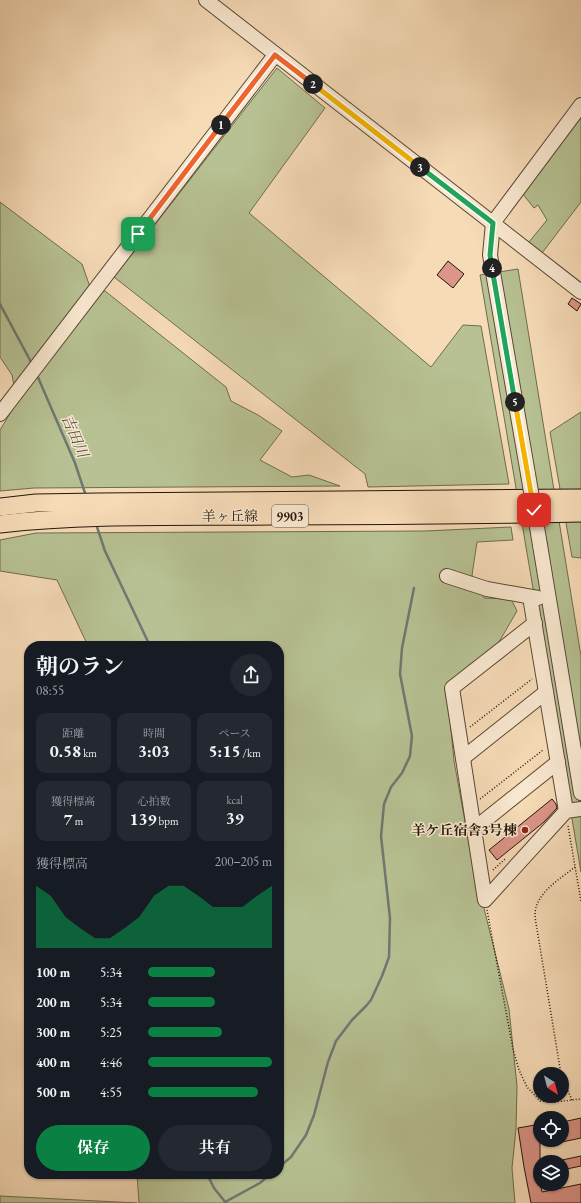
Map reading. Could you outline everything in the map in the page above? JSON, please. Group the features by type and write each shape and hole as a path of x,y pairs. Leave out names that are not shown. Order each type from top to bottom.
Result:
{"main road":[{"name":"羊ヶ丘線","path":"0,507 36,503 98,502 581,498"},
{"name":"羊ヶ丘線","path":"0,524 83,517 581,513"}],"lane":[{"path":"206,0 581,292"},
{"path":"0,414 275,55"},
{"path":"581,105 493,223 490,255 581,793"},
{"path":"447,576 487,589 549,599"},
{"path":"530,597 566,811"},
{"path":"485,900 452,688 535,623"},
{"path":"463,758 546,692"},
{"path":"474,829 558,762"},
{"path":"485,900 566,811 581,809"}],"path":[{"path":"459,736 542,670"},
{"path":"470,807 554,741"},
{"path":"560,1067 535,913 538,902 544,892 575,867"},
{"path":"485,900 513,1048 519,1070 527,1087 540,1101 555,1102 581,1099"},
{"path":"569,1093 572,1100"}],"green space":[{"path":"277,68 325,108 249,213 431,367 463,325 481,326 509,484 368,487 365,474 114,277"},
{"path":"581,117 581,202 542,253 529,242 547,220 538,205 534,208 522,193"},
{"path":"0,202 82,264 90,287 89,292 105,291 226,387 231,401 258,415 282,431 260,460 292,477 309,475 340,486 34,488 0,491 0,430 17,402 12,375 0,357"},
{"path":"518,269 581,656 581,872 480,275"},
{"path":"581,412 581,558 572,557 550,432"},
{"path":"511,527 513,540 477,542 472,575 484,598 511,599 517,611 496,647 459,686 450,719 454,761 472,860 509,1009 517,1086 516,1129 512,1168 515,1203 139,1203 137,1179 284,1179 284,641 86,641 57,580 0,571 0,540 36,533 425,531"},
{"path":"0,1196 137,1203 0,1203"}],"building":[{"path":"448,261 464,274 453,288 437,275"},
{"path":"572,298 581,304 577,311 568,304"},
{"name":"羊ケ丘宿舎3号棟","path":"552,799 557,808 544,822 497,860 489,850"},
{"path":"581,1118 581,1138 569,1141 569,1121"},
{"path":"533,1125 533,1147 540,1147 540,1155 533,1155 533,1191 569,1191 569,1186 581,1184 581,1203 531,1203 518,1128"},
{"path":"581,1156 581,1166 569,1169 569,1159"}],"waterway":[{"name":"吉田川","path":"0,304 31,362"},
{"name":"吉田川","path":"37,375 75,463 86,496"},
{"name":"吉田川","path":"97,527 105,551 148,641"},
{"path":"284,1163 291,1157 306,1135 314,1115 328,1062 336,1041 352,1020 371,1000 389,957 390,918 381,836 384,804 391,787 402,773 410,756 412,736 400,674 402,648 414,588"},
{"name":"吉田川","path":"210,1179 214,1188 226,1203"},
{"path":"225,1202 260,1183 264,1179"}],"place":[{"name":"羊ケ丘宿舎3号棟","path":"525,830"}],"route":[{"path":"138,234 275,55 493,223 490,255 534,510"}]}
